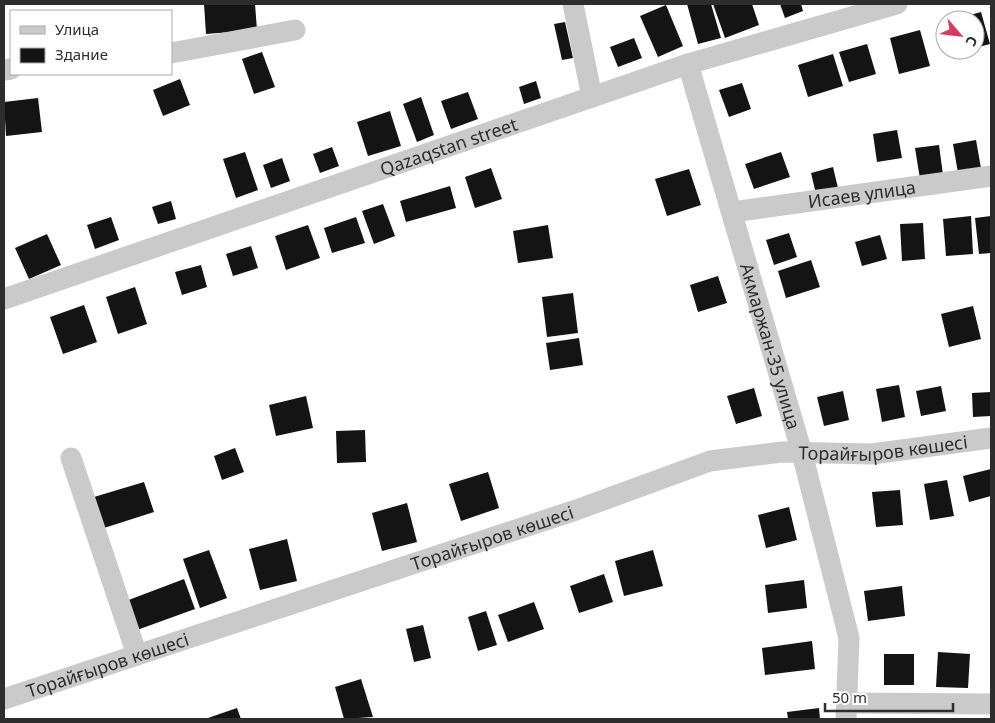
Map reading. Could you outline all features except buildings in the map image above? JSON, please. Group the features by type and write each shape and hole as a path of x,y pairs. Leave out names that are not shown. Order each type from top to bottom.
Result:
{"street":[{"path":"573,4 592,97"},
{"name":"Qazaqstan street","path":"4,299 688,64 898,4"},
{"path":"172,53 295,30"},
{"name":"Акмаржан-35 улица","path":"688,64 802,453 849,638 846,711"},
{"name":"Исаев улица","path":"732,212 991,176"},
{"name":"Торайғыров көшесі","path":"4,699 576,510 710,461 782,452 872,454 991,438"},
{"path":"71,458 137,655"},
{"path":"846,711 991,704"}]}
